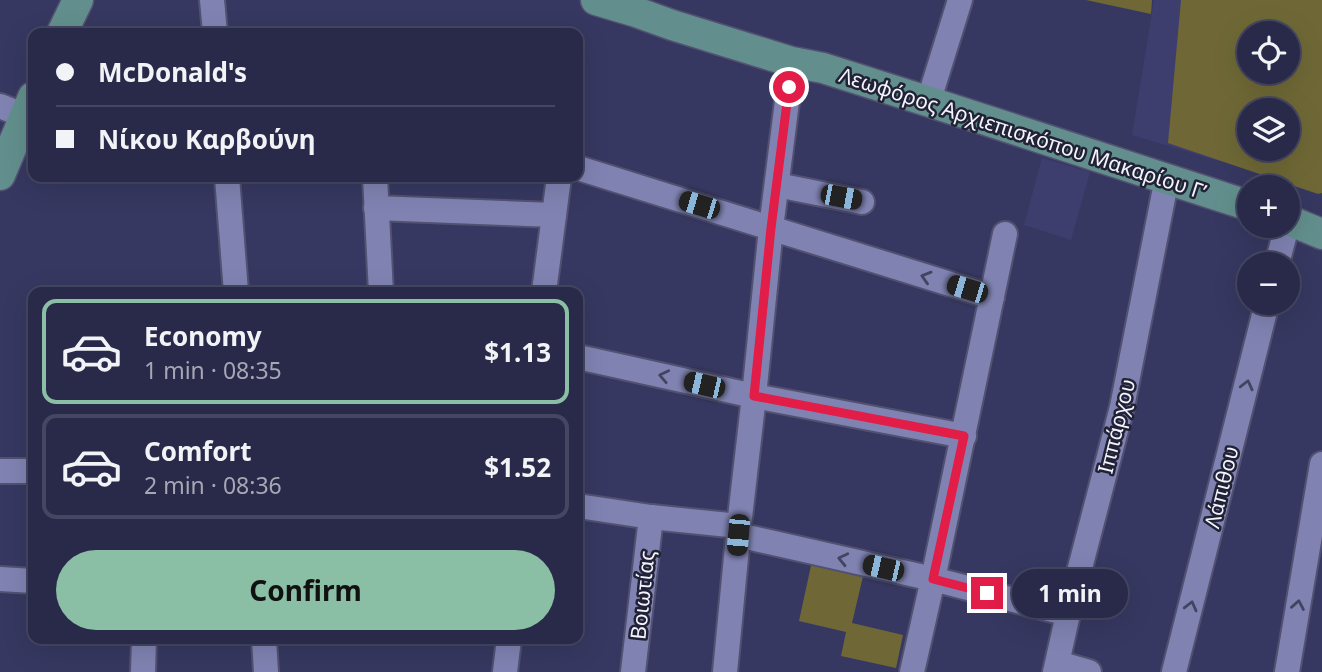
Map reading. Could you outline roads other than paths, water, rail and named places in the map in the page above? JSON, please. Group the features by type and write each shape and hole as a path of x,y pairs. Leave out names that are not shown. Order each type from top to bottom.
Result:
{"main road":[{"name":"Λεωφόρος Αρχιεπισκόπου Μακαρίου Γ’","path":"596,0 792,62 822,68 1237,202"},
{"name":"Λεωφόρος Αρχιεπισκόπου Μακαρίου Γ’","path":"647,0 825,59 1237,186"},
{"path":"64,28 76,1"},
{"path":"0,175 19,106"},
{"path":"1300,206 1322,213"},
{"path":"1300,226 1322,234"}],"street":[{"path":"212,0 215,28"},
{"path":"932,90 960,0"},
{"path":"725,672 771,228 792,62"},
{"path":"583,170 992,297"},
{"name":"Ιππάρχου","path":"1057,668 1068,614 1122,407 1167,178"},
{"path":"227,182 236,287"},
{"path":"375,182 381,287"},
{"path":"545,287 558,182"},
{"path":"777,185 862,202"},
{"path":"376,208 554,215"},
{"path":"912,672 1005,233"},
{"name":"Λάπιθου","path":"1174,672 1264,315"},
{"path":"583,358 754,396 964,436"},
{"path":"1287,672 1322,464"},
{"path":"0,471 28,471"},
{"path":"583,507 738,530 1068,614"},
{"name":"Βοιωτίας","path":"633,672 651,517"},
{"path":"0,579 28,581"},
{"path":"143,672 144,644"},
{"path":"264,644 266,672"},
{"path":"505,672 508,644"},
{"path":"1057,668 1089,672"}]}
